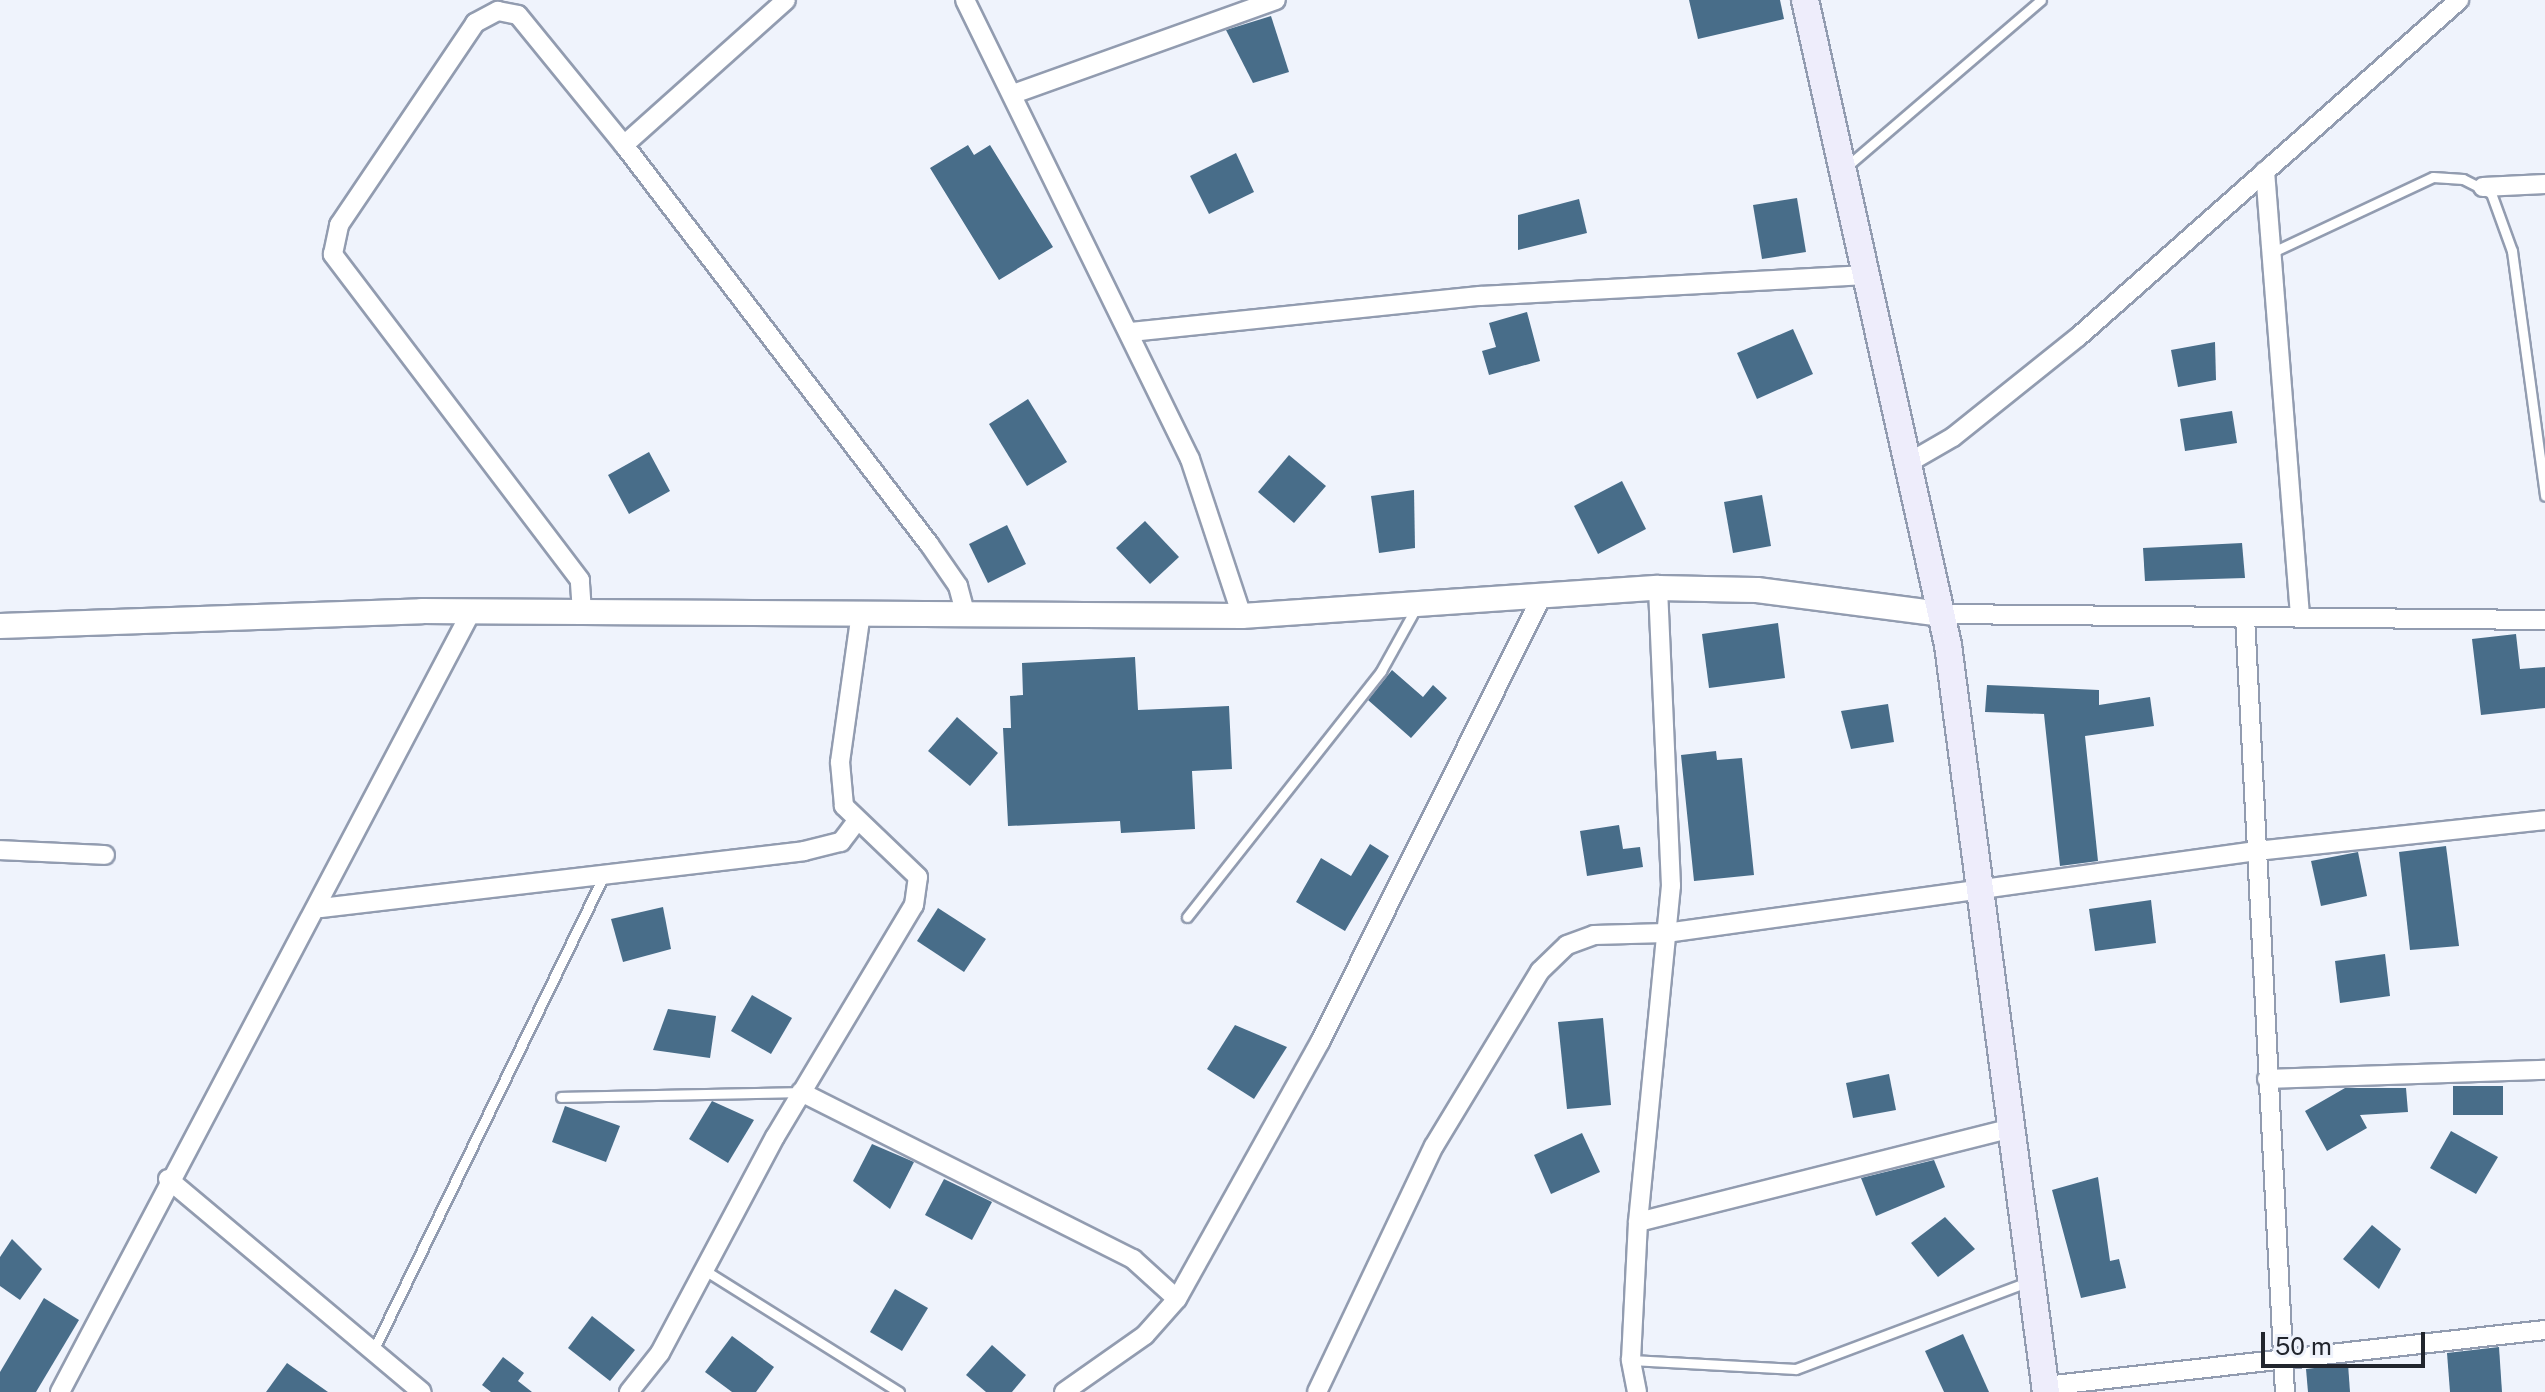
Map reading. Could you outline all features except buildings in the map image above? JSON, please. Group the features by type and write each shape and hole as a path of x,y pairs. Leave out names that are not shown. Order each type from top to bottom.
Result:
{"main road":[{"path":"1805,0 1942,614 2045,1389"}],"street":[{"path":"624,145 786,0"},
{"path":"965,0 1016,93 1190,459 1242,616"},
{"path":"1016,93 1276,0"},
{"path":"1908,463 1953,437 2078,337 2459,0"},
{"path":"582,612 580,580 340,269 332,244 475,23 489,13 518,15 624,145 929,544 958,586 966,615"},
{"path":"2265,171 2275,251 2300,617"},
{"path":"2483,187 2545,184"},
{"path":"1130,332 1480,296 1866,275"},
{"path":"0,626 144,615 471,612 1242,616 1658,588 1757,590 1942,614 2545,620"},
{"path":"1637,1392 1631,1360 1638,1222 1671,886 1658,588"},
{"path":"1064,1392 1145,1335 1177,1299 1320,1042 1543,594"},
{"path":"60,1392 168,1179 321,908 471,612"},
{"path":"629,1392 660,1353 801,1092 914,905 918,877 856,822 844,806 840,762 861,613"},
{"path":"2245,617 2285,1392"},
{"path":"1317,1392 1434,1146 1540,971 1567,945 1594,935 1666,933 1980,893 2256,851 2545,820"},
{"path":"321,908 804,851 841,842 856,822"},
{"path":"0,850 105,855"},
{"path":"2267,1079 2545,1070"},
{"path":"801,1092 1133,1259 1177,1299"},
{"path":"1638,1222 2011,1128"},
{"path":"168,1179 422,1392"},
{"path":"2045,1389 2545,1330"}],"lane":[{"path":"1843,170 2041,0"},
{"path":"2275,251 2433,177 2483,187 2497,202 2512,251 2545,496"},
{"path":"1187,917 1381,671 1418,603"},
{"path":"373,1351 604,875"},
{"path":"561,1097 801,1092"},
{"path":"706,1271 899,1392"},
{"path":"1631,1360 1796,1369 2031,1281"}]}
